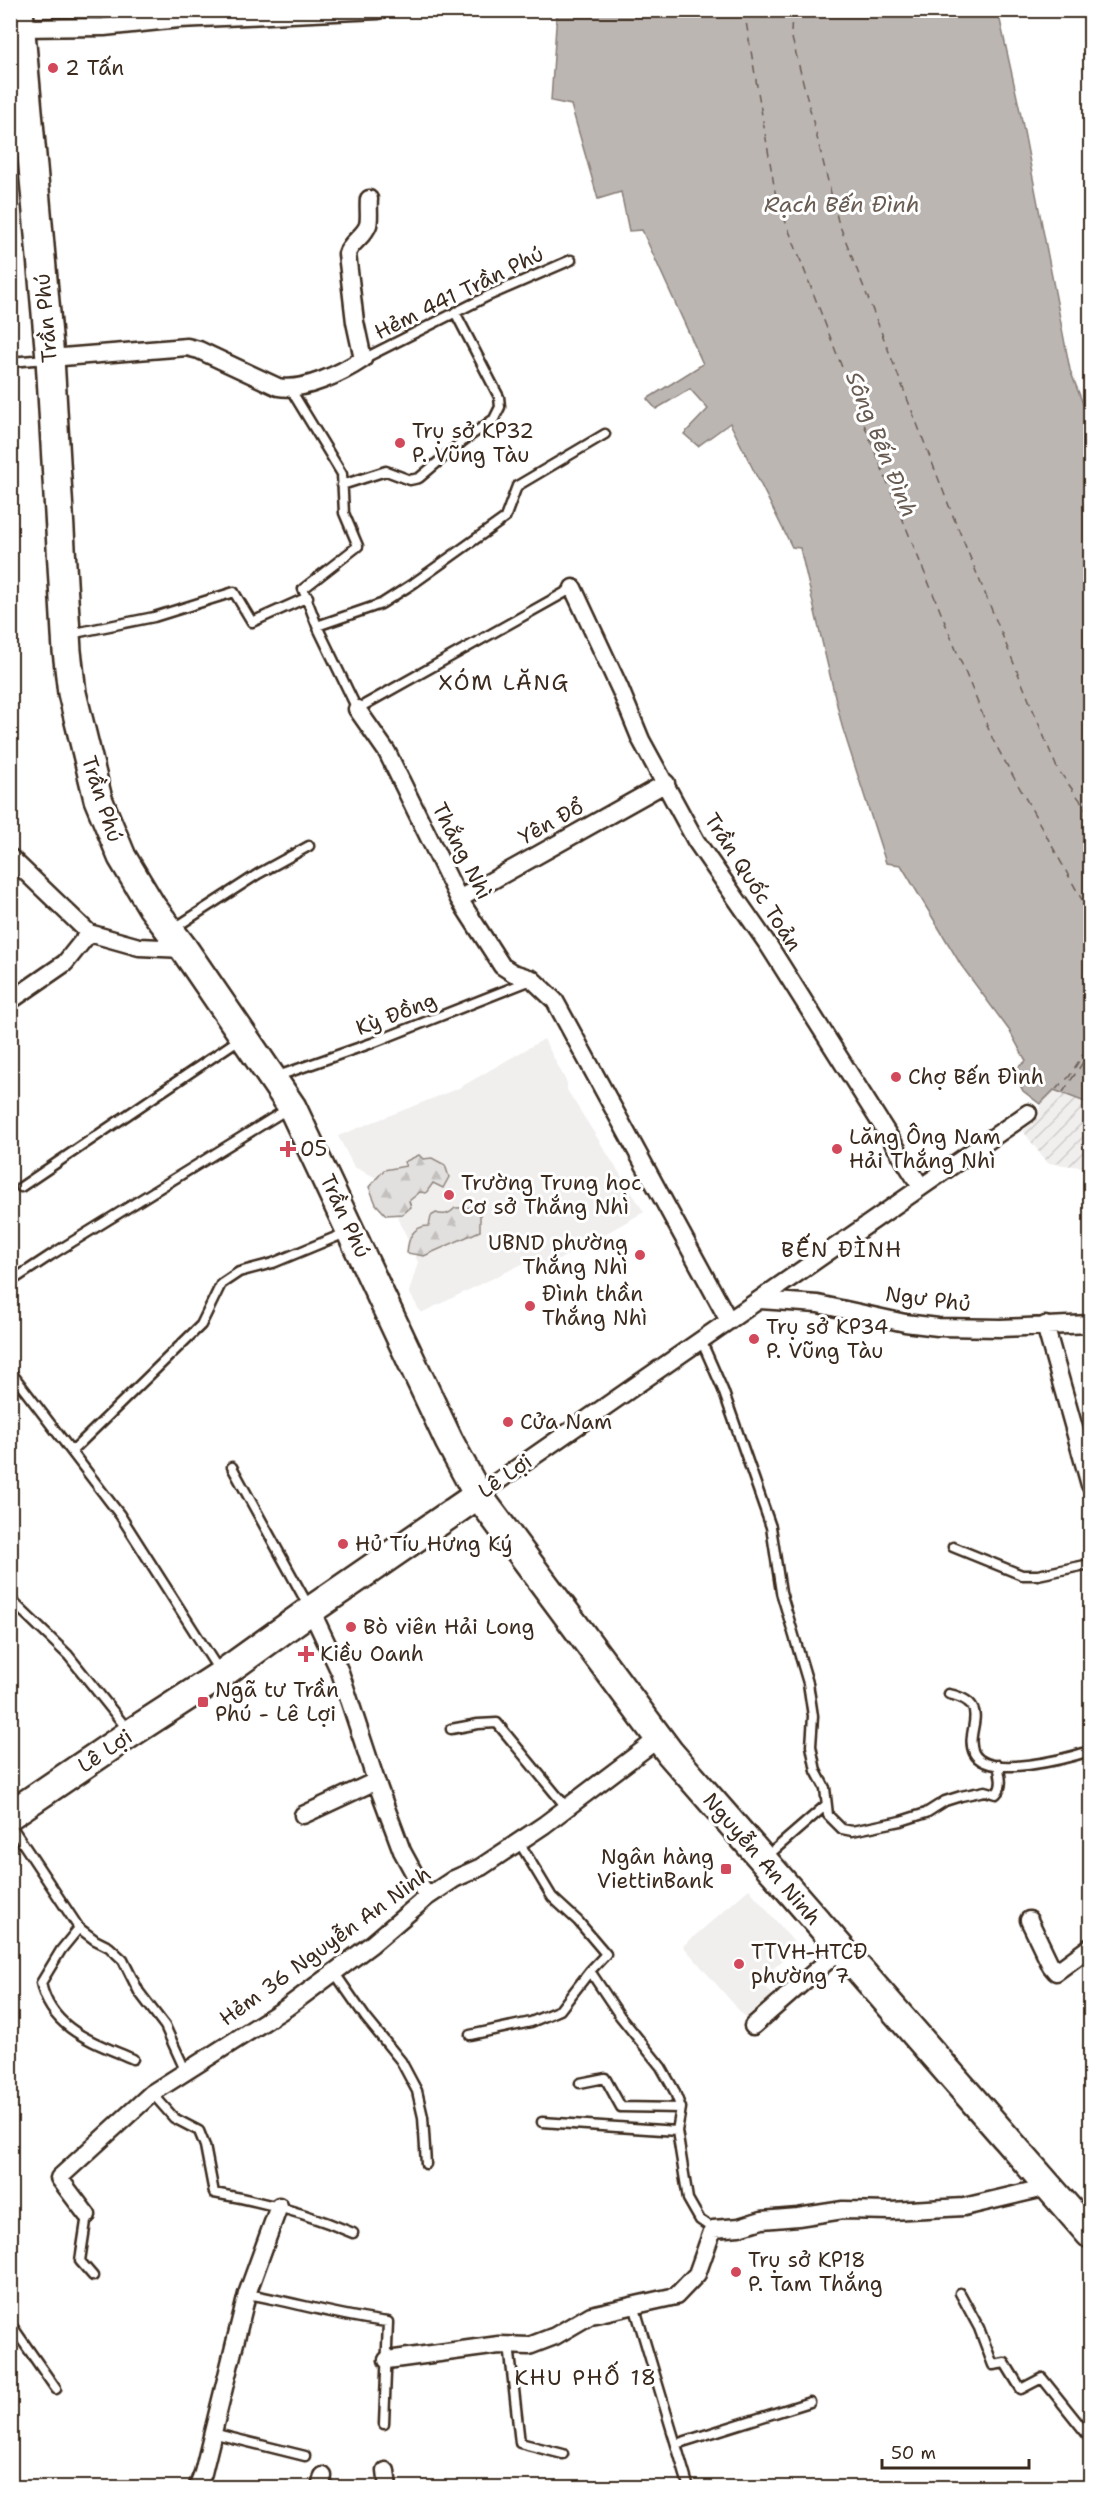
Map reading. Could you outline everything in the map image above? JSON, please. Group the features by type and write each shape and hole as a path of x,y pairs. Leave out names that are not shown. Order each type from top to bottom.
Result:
{"main road":[{"name":"Trần Phú","path":"17,22 16,56 50,358 72,693 98,799 122,858 152,907 292,1107 449,1441 478,1495"},
{"name":"Lê Lợi","path":"10,1815 222,1674 478,1495"},
{"name":"Nguyễn An Ninh","path":"478,1495 659,1738 1090,2234"}],"street":[{"path":"17,22 104,27 179,19 379,10"},
{"path":"50,358 187,347 199,350 278,387 291,390 346,370 363,359 347,254 349,246 362,235 368,225 369,199"},
{"name":"Trần Quốc Toản","path":"573,588 641,740 696,842 769,946 921,1186"},
{"name":"Thắng Nhì","path":"357,709 387,752 459,899 502,966 513,973 532,979 555,1001 729,1321"},
{"name":"Yên Đổ","path":"459,899 666,783"},
{"path":"10,857 89,933 139,947 177,940"},
{"path":"10,1001 65,963 89,933"},
{"name":"Lê Lợi","path":"478,1495 1028,1113"},
{"name":"Ngư Phủ","path":"760,1300 846,1308 905,1323 938,1327 1001,1328 1090,1324"},
{"path":"1045,1325 1090,1485"},
{"path":"311,1610 340,1672 402,1851 428,1897"},
{"name":"Hẻm 36 Nguyễn An Ninh","path":"87,2215 59,2178 152,2093 286,2008 428,1897 519,1842 659,1738"},
{"path":"303,1815 376,1781"},
{"path":"1029,1920 1056,1972 1090,1947"},
{"path":"753,2026 841,1949"},
{"path":"387,2360 499,2344 529,2346 555,2336 591,2314 676,2295 697,2274 713,2229 739,2227 762,2220 843,2210 891,2211 964,2207 1048,2187"},
{"path":"197,2487 247,2294 279,2206"}],"lane":[{"path":"179,19 208,10"},
{"name":"Hẻm 441 Trần Phú","path":"363,359 455,312 571,260"},
{"path":"342,485 386,471 410,480 419,478 463,441 494,419 500,407 499,397 455,312"},
{"path":"10,362 50,358"},
{"path":"67,635 154,617 234,592 252,622 308,597 303,588 358,546 344,513 342,474 291,390"},
{"path":"317,626 381,604 414,583 505,519 518,486 606,434"},
{"path":"357,709 573,588"},
{"name":"Thắng Nhì","path":"308,597 317,626 357,709"},
{"path":"177,940 258,874 309,846"},
{"name":"Kỳ Đồng","path":"271,1078 372,1043 532,979"},
{"path":"21,1187 243,1036"},
{"path":"10,1282 292,1107"},
{"path":"72,1451 201,1325 221,1284 239,1272 273,1263 352,1231"},
{"path":"701,1340 727,1400 771,1527 781,1592 808,1683 813,1716 811,1746 816,1771 825,1788 828,1815 842,1829 852,1831 886,1825 926,1813 945,1801 961,1796 985,1791 996,1794 1000,1790 1001,1783 999,1766"},
{"path":"10,1371 120,1515 222,1674"},
{"path":"232,1467 311,1610"},
{"path":"953,1547 1022,1575 1038,1575 1090,1564"},
{"path":"10,1599 68,1655 131,1733"},
{"path":"949,1694 962,1697 972,1705 975,1715 973,1750 980,1761 999,1766 1038,1765 1090,1751"},
{"path":"451,1729 497,1723 567,1808"},
{"path":"763,1860 826,1805"},
{"path":"10,1824 80,1928 95,1940 109,1947 123,1960 139,1992 165,2026 186,2072"},
{"path":"470,2035 531,2022 560,2010 606,1954 578,1921 552,1897 519,1842"},
{"path":"80,1928 61,1950 41,1983 44,1998 57,2018 79,2036 133,2059"},
{"path":"590,1971 620,2016 661,2067 681,2109 677,2131 688,2199 700,2220 713,2229"},
{"path":"334,1972 366,2018 401,2061 417,2091 423,2117 426,2164"},
{"path":"579,2084 605,2078 621,2107 681,2109"},
{"path":"152,2093 174,2118 199,2132 205,2146 214,2193 279,2206 314,2216 353,2233"},
{"path":"542,2122 677,2131"},
{"name":"Hẻm 36 Nguyễn An Ninh","path":"87,2215 80,2261 93,2276"},
{"path":"960,2293 979,2328 993,2365 1005,2363 1021,2389 1042,2378 1090,2438"},
{"path":"247,2294 330,2310 362,2319 388,2322 384,2424"},
{"path":"634,2305 689,2487"},
{"path":"10,2323 56,2390"},
{"path":"509,2345 520,2443 563,2454"},
{"path":"676,2444 810,2402"},
{"path":"212,2433 305,2456"}],"shaded area":[{"path":"544,1039 567,1083 567,1090 644,1212 546,1267 539,1256 421,1313 409,1292 418,1262 381,1180 354,1167 338,1136 459,1088"},
{"path":"1054,1090 1090,1104 1090,1168 1047,1163 1023,1131 1039,1117 1040,1104"},
{"name":"TTVH-HTCĐ phường 7","path":"749,1889 798,1947 760,1980 777,2000 751,2024 683,1946"}],"green space":[{"path":"419,1155 423,1159 432,1158 445,1165 449,1177 443,1188 433,1183 426,1193 420,1192 409,1201 411,1207 403,1214 386,1215 376,1204 369,1187 384,1170 406,1166 404,1162"},
{"path":"480,1207 480,1231 424,1256 407,1253 412,1234 419,1228 429,1226 431,1216 436,1213 446,1214 455,1208"}],"water":[{"name":"Rạch Bến Đình","path":"557,11 998,11 1020,111 1070,370 1090,422 1090,1104 1054,1090 1040,1104 1023,1091 1013,1071 1026,1061 1009,1030 961,965 901,865 886,863 842,726 800,548 792,547 730,423 698,446 684,434 708,409 690,389 656,409 647,399 703,364 642,230 629,231 621,192 598,199 571,105 551,101"}],"ferry route":[{"path":"744,10 776,197 869,437 993,740 1086,907 1090,923"},
{"path":"792,10 791,34 838,221 951,511 1057,768 1090,814"},
{"path":"1056,1089 1069,1077 1090,1043"},
{"path":"1063,1092 1090,1052"}],"place":[{"name":"2 Tấn","path":"53,68"},
{"name":"Trụ sở KP32 P. Vũng Tàu","path":"400,443"},
{"name":"Chợ Bến Đình","path":"896,1077"},
{"name":"05","path":"288,1149"},
{"name":"Lăng Ông Nam Hải Thắng Nhì","path":"837,1149"},
{"name":"Trường Trung học Cơ sở Thắng Nhì","path":"449,1195"},
{"name":"UBND phường Thắng Nhì","path":"640,1255"},
{"name":"Đình thần Thắng Nhì","path":"530,1306"},
{"name":"Trụ sở KP34 P. Vũng Tàu","path":"754,1339"},
{"name":"Cửa Nam","path":"508,1422"},
{"name":"Hủ Tíu Hưng Ký","path":"343,1544"},
{"name":"Bò viên Hải Long","path":"351,1627"},
{"name":"Kiều Oanh","path":"306,1654"},
{"name":"Ngã tư Trần Phú - Lê Lợi","path":"203,1702"},
{"name":"Ngân hàng ViettinBank","path":"726,1869"},
{"name":"TTVH-HTCĐ phường 7","path":"739,1964"},
{"name":"Trụ sở KP18 P. Tam Thắng","path":"736,2272"}],"district":[{"name":"XÓM LĂNG","path":"504,682"},
{"name":"BẾN ĐÌNH","path":"842,1249"},
{"name":"KHU PHỐ 18","path":"586,2377"}],"water label":[{"name":"Sông Bến Đình","path":"882,444"}]}
